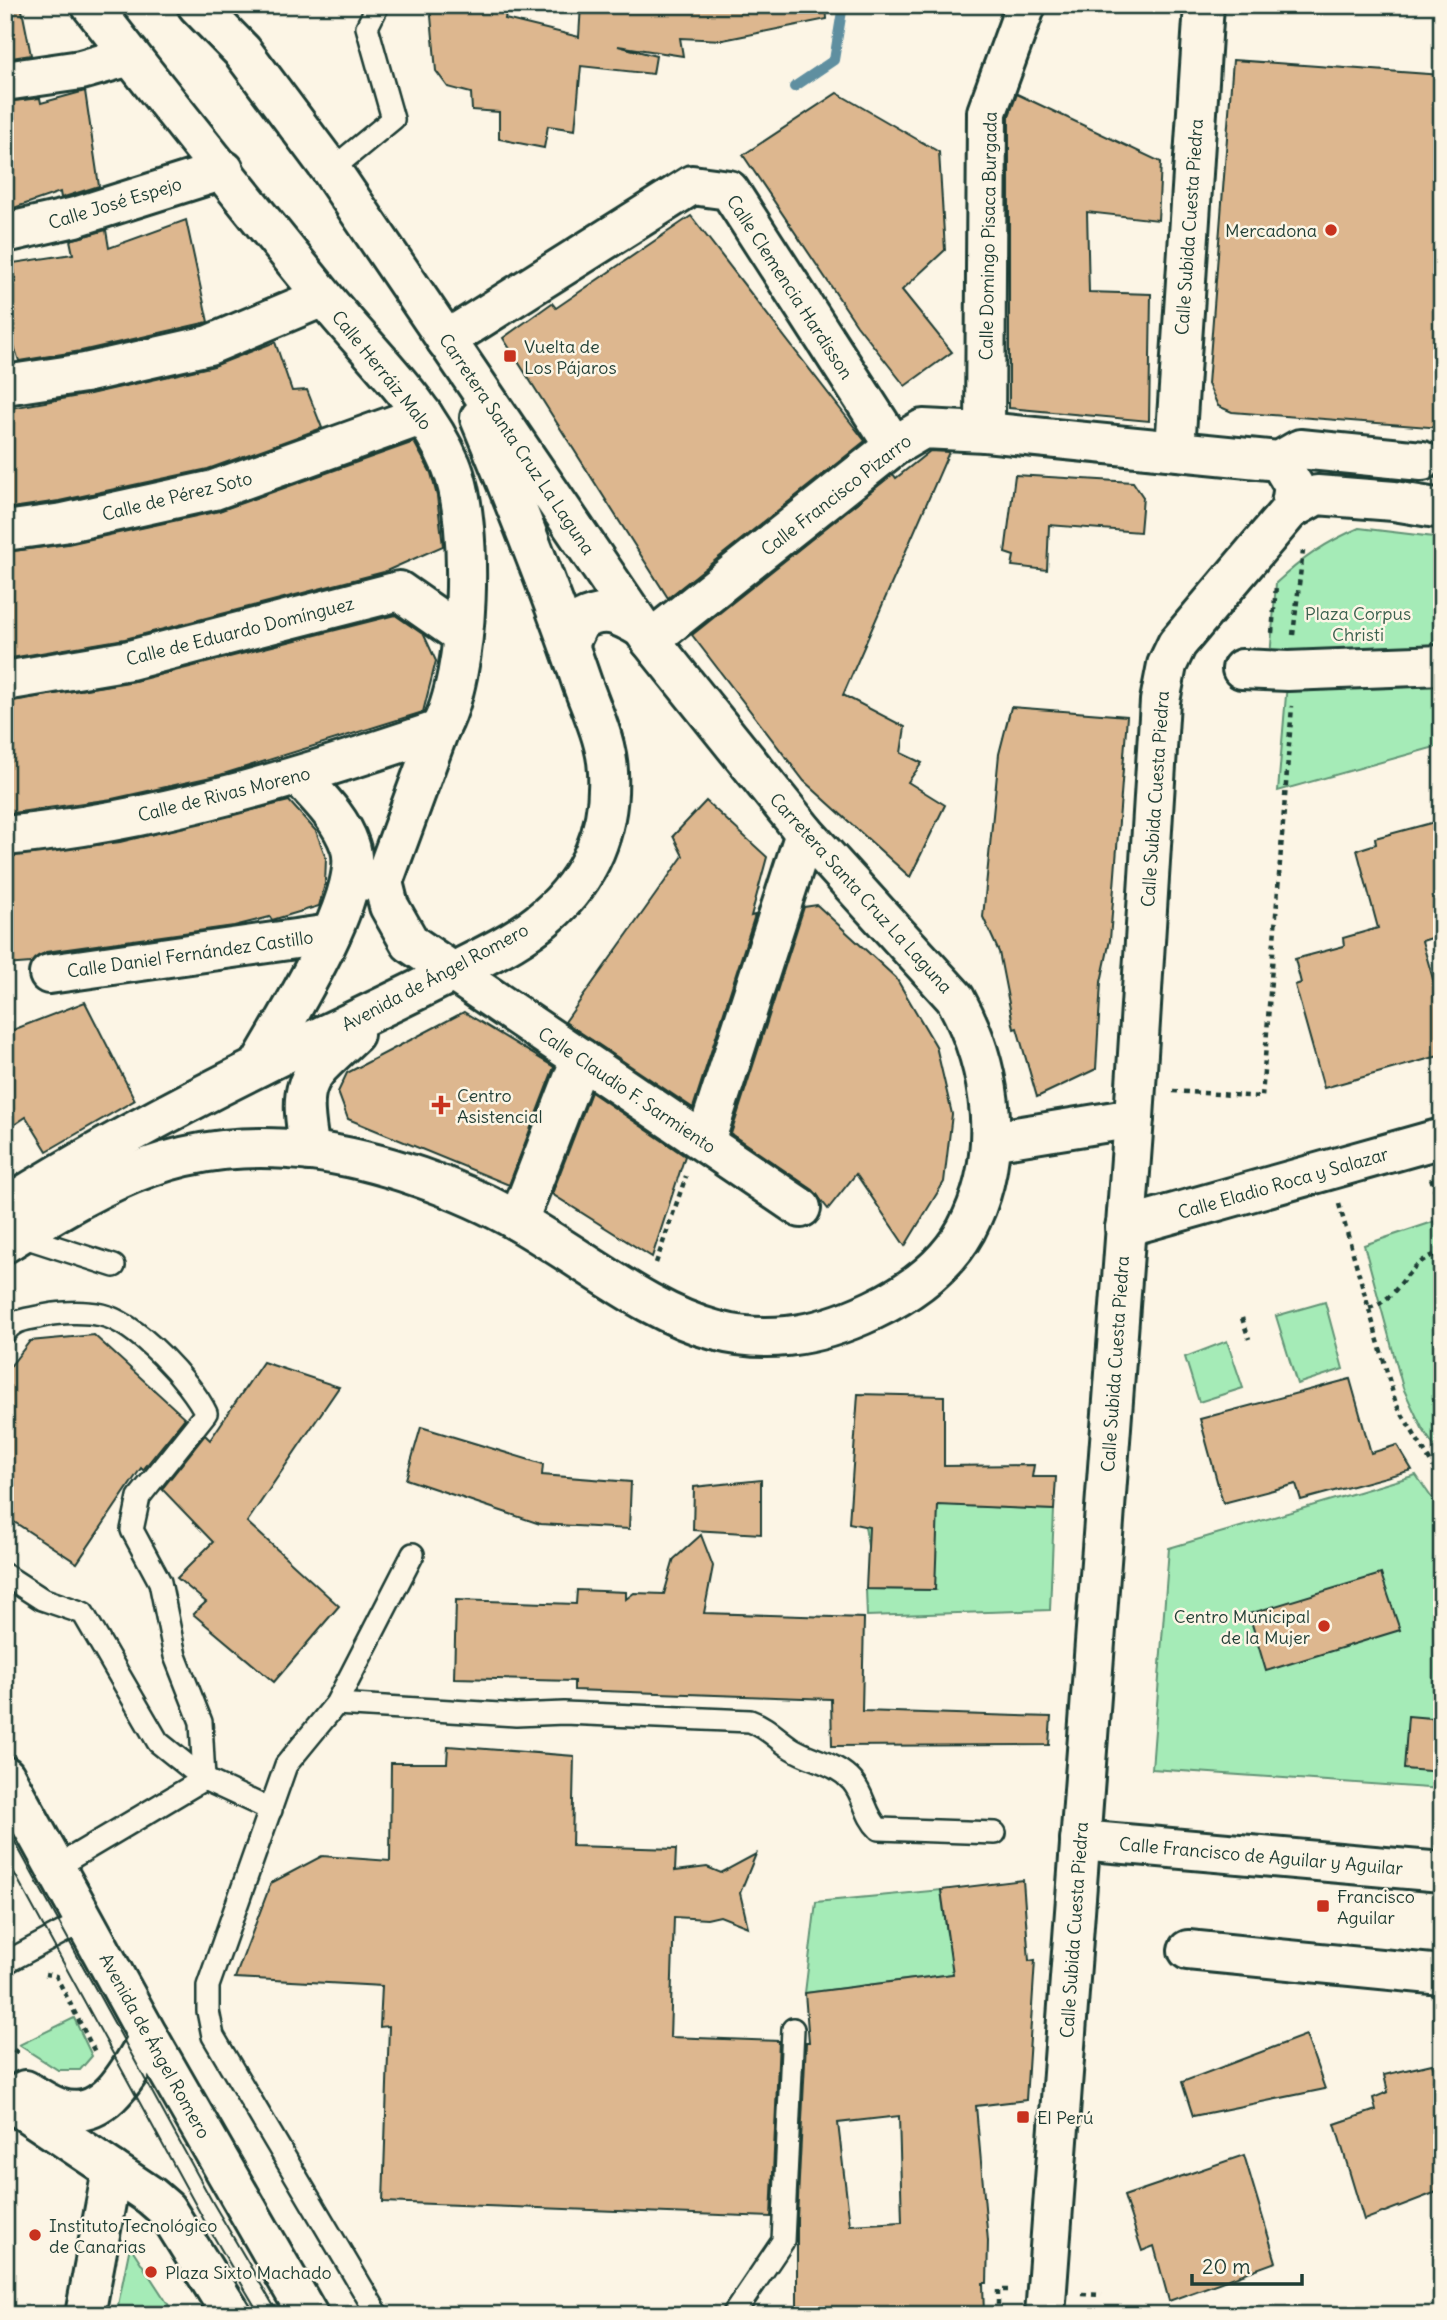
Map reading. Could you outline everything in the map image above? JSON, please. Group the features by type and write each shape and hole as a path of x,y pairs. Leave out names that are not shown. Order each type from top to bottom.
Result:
{"street":[{"name":"Calle Herráiz Malo","path":"91,5 323,297 423,415 451,465 459,494 467,564 461,635 449,712 368,880 331,934 259,1066"},
{"name":"Carretera Santa Cruz La Laguna","path":"10,1229 136,1170 217,1150 259,1148 310,1151 348,1157 441,1186 518,1221 642,1300 695,1326 736,1337 775,1340 852,1321 922,1282 951,1254 978,1205 991,1140 983,1062 973,1031 955,998 805,833 647,635 331,170 242,51 197,5"},
{"name":"Calle Domingo Pisaca Burgada","path":"985,432 987,112 1026,5"},
{"name":"Calle Subida Cuesta Piedra","path":"1175,449 1204,5"},
{"path":"5,81 81,70 130,56"},
{"name":"Calle José Espejo","path":"5,233 75,217 224,170"},
{"name":"Calle Clemencia Hardisson","path":"449,345 692,185 729,190 894,446"},
{"path":"5,385 85,373 209,345 323,297"},
{"name":"Avenida de Ángel Romero","path":"10,1229 69,1167 259,1066 383,1008 517,939 548,915 593,859 603,835 608,769 601,738 569,644 449,345"},
{"name":"Calle de Pérez Soto","path":"5,531 63,523 214,490 423,415"},
{"name":"Calle Francisco Pizarro","path":"647,635 894,446 923,429 1175,449 1279,461"},
{"path":"1290,510 1294,486 1279,461 1300,449 1432,459"},
{"path":"1432,459 1414,476 1414,486 1433,508"},
{"path":"1290,510 1317,495 1433,508"},
{"name":"Calle Subida Cuesta Piedra","path":"1045,2315 1135,1103 1159,713 1167,665 1177,644 1290,510"},
{"name":"Calle de Eduardo Domínguez","path":"5,681 130,660 399,591 461,635"},
{"path":"569,644 580,621 603,612 616,613 647,635"},
{"path":"1242,669 1291,671 1442,665"},
{"name":"Calle de Rivas Moreno","path":"5,836 121,819 300,777 439,730"},
{"path":"300,777 332,813 368,880"},
{"path":"702,1140 805,833"},
{"name":"Calle Claudio F. Sarmiento","path":"368,880 389,906 410,943 801,1208"},
{"name":"Calle Daniel Fernández Castillo","path":"49,974 331,934"},
{"path":"310,1151 304,1092 311,1074 383,1008"},
{"path":"518,1221 581,1058"},
{"path":"991,1140 1135,1103"},
{"name":"Calle Eladio Roca y Salazar","path":"1125,1227 1442,1138"},
{"name":"Avenida de Ángel Romero","path":"5,1776 149,2038 308,2315"},
{"name":"Calle Francisco de Aguilar y Aguilar","path":"1080,1840 1442,1872"},
{"path":"1188,1950 1442,1975"},
{"path":"15,2067 57,2108 87,2108 117,2090 149,2038"},
{"path":"5,2098 166,2209 232,2315"},
{"path":"85,2315 112,2170"}],"lane":[{"path":"331,170 393,119 367,27 378,5"},
{"path":"10,1229 114,1266"},
{"path":"5,1332 12,1323 52,1313 104,1315 151,1343 196,1392 206,1413 139,1497 132,1530 160,1582 175,1656 201,1722 204,1780"},
{"path":"378,2315 213,2036 208,2011 208,1986 286,1765 336,1704 413,1554"},
{"path":"5,1575 42,1599 83,1613 158,1742 204,1780 271,1810"},
{"path":"336,1704 516,1715 564,1713 750,1721 767,1727 790,1748 836,1766 863,1794 872,1822 878,1829 995,1833"},
{"path":"56,1867 204,1780"},
{"path":"5,1964 85,1920"},
{"path":"733,2315 783,2241 793,2029"}],"path":[{"path":"1135,1103 1262,1097 1291,671 1305,556 1290,510"},
{"path":"1295,565 1305,556"},
{"path":"1272,635 1276,583"},
{"path":"642,1300 702,1140"},
{"path":"1329,1170 1396,1404 1442,1481"},
{"path":"1369,1308 1382,1304 1423,1257 1442,1253"},
{"path":"1242,1318 1248,1339"},
{"path":"51,1976 57,1976 91,2040 97,2060"},
{"path":"5,2045 15,2067"},
{"path":"998,2290 998,2315"}],"green space":[{"name":"Plaza Corpus Christi","path":"1359,528 1442,538 1442,745 1278,791 1288,671 1269,670 1276,583 1315,551"},
{"path":"1442,1219 1442,1458 1422,1428 1403,1388 1364,1245"},
{"path":"1325,1302 1343,1369 1297,1384 1276,1316"},
{"path":"1227,1341 1243,1388 1199,1402 1185,1357"},
{"path":"968,1466 970,1506 1054,1510 1050,1610 867,1616 866,1589 935,1590 868,1546 865,1526"},
{"path":"1416,1475 1442,1513 1442,1789 1152,1769 1169,1548"},
{"path":"941,1890 947,1934 976,1930 990,1969 805,1993 816,1902"},
{"path":"74,2018 92,2056 80,2070 58,2070 19,2045"},
{"path":"130,2246 175,2315 116,2315"}],"building":[{"path":"5,5 21,5 31,55 5,59"},
{"path":"430,5 507,6 505,19 579,37 581,5 826,5 827,19 723,40 680,38 683,56 618,46 656,56 653,74 581,66 575,130 548,126 544,148 499,139 499,112 472,110 471,93 448,87 436,71"},
{"name":"Mercadona","path":"1233,60 1442,75 1442,428 1232,412 1218,406 1208,384"},
{"path":"85,91 99,186 61,198 60,192 5,211 5,102 40,98 41,103"},
{"path":"837,93 939,152 945,250 902,290 952,352 905,386 857,325 743,155"},
{"path":"1017,94 1161,162 1158,220 1087,212 1089,292 1151,294 1149,421 1009,408 1009,116"},
{"path":"691,216 865,441 668,598 503,338 552,303 556,308"},
{"path":"186,220 208,322 81,351 19,361 14,346 5,346 5,285 16,282 13,263 73,254 70,240 106,230 109,248"},
{"path":"275,342 292,391 307,390 322,428 208,469 59,501 5,509 5,409 90,394 214,366"},
{"path":"414,442 431,473 437,496 443,546 384,572 125,639 5,659 5,552 68,544 219,511"},
{"path":"930,451 949,452 843,695 905,727 901,753 922,763 908,782 945,805 910,877 804,781 692,635 893,474 896,478"},
{"path":"1015,475 1133,482 1143,497 1140,532 1049,525 1047,570 1012,566 1014,556 1005,553"},
{"path":"395,615 424,635 436,661 423,712 220,775 112,799 5,814 5,702 135,681"},
{"path":"1011,707 1127,716 1110,940 1101,982 1096,1069 1037,1097 1017,1028 1014,1029 999,952 983,917 999,754"},
{"path":"289,801 316,831 326,858 325,884 319,906 272,920 270,917 234,926 46,952 31,963 5,965 5,857 120,842"},
{"path":"706,801 767,857 751,916 755,915 693,1108 565,1022 683,856 673,836"},
{"path":"1442,820 1442,935 1422,941 1442,1010 1442,1055 1324,1088 1295,985 1301,983 1295,959 1344,946 1343,938 1378,928 1357,850 1376,844 1375,838"},
{"path":"817,905 896,978 936,1046 952,1114 944,1182 905,1246 856,1174 828,1209 813,1190 731,1134 804,907"},
{"path":"85,1002 135,1100 47,1151 26,1117 5,1131 5,1033"},
{"name":"Centro Asistencial","path":"464,1012 554,1067 509,1185 348,1119 338,1092 347,1073"},
{"path":"591,1092 685,1156 652,1257 552,1194"},
{"path":"94,1335 185,1418 143,1470 141,1468 77,1563 5,1516 5,1373 30,1341"},
{"path":"263,1362 339,1387 247,1522 339,1606 274,1682 193,1614 206,1602 177,1578 213,1542 162,1489 205,1435 210,1440"},
{"path":"1350,1379 1371,1453 1397,1445 1412,1470 1301,1500 1296,1484 1223,1503 1200,1419"},
{"path":"858,1394 944,1396 944,1466 1034,1465 1032,1477 1056,1477 1054,1510 938,1505 935,1590 866,1589 869,1527 849,1523"},
{"path":"421,1427 543,1464 542,1475 631,1482 629,1529 540,1524 406,1479"},
{"path":"761,1480 761,1534 693,1530 694,1487"},
{"path":"701,1535 713,1566 704,1613 864,1618 862,1711 1051,1717 1049,1745 832,1746 831,1699 574,1690 574,1681 454,1678 456,1600 576,1604 577,1590 626,1592 626,1599 634,1593 664,1594 674,1559"},
{"path":"1381,1574 1400,1630 1266,1671 1249,1614"},
{"path":"1408,1716 1442,1719 1442,1772 1404,1769"},
{"path":"448,1746 574,1756 572,1846 676,1849 675,1871 707,1867 721,1873 756,1854 740,1893 748,1927 720,1916 707,1919 674,1917 670,2037 779,2041 771,2217 383,2202 389,2026 380,2027 382,1986 235,1978 271,1883 322,1856 390,1861 391,1763 447,1763"},
{"path":"1023,1880 1029,1961 1035,1960 1026,2100 976,2106 988,2241 987,2283 983,2283 984,2315 797,2315 797,2218 806,2042 809,2042 805,1993 953,1974 941,1890","holes":["899,2116 902,2222 850,2225 838,2123"]},
{"path":"1306,2035 1325,2089 1193,2116 1182,2082"},
{"path":"1432,2064 1442,2094 1442,2190 1364,2220 1335,2124 1376,2110 1373,2098 1388,2092 1384,2075"},
{"path":"1244,2155 1276,2262 1169,2301 1154,2246 1142,2251 1124,2196"}],"waterway":[{"path":"794,87 834,60 843,5"}],"tram line":[{"path":"5,1824 213,2203 279,2315"},
{"path":"5,1856 205,2222 260,2315"}],"place":[{"name":"Mercadona","path":"1331,230"},
{"name":"Vuelta de Los Pájaros","path":"510,356"},
{"name":"Centro Asistencial","path":"441,1105"},
{"name":"Centro Municipal de la Mujer","path":"1324,1626"},
{"name":"Francisco Aguilar","path":"1323,1906"},
{"name":"El Perú","path":"1023,2117"},
{"name":"Instituto Tecnológico de Canarias","path":"35,2235"},
{"name":"Plaza Sixto Machado","path":"151,2272"}]}
